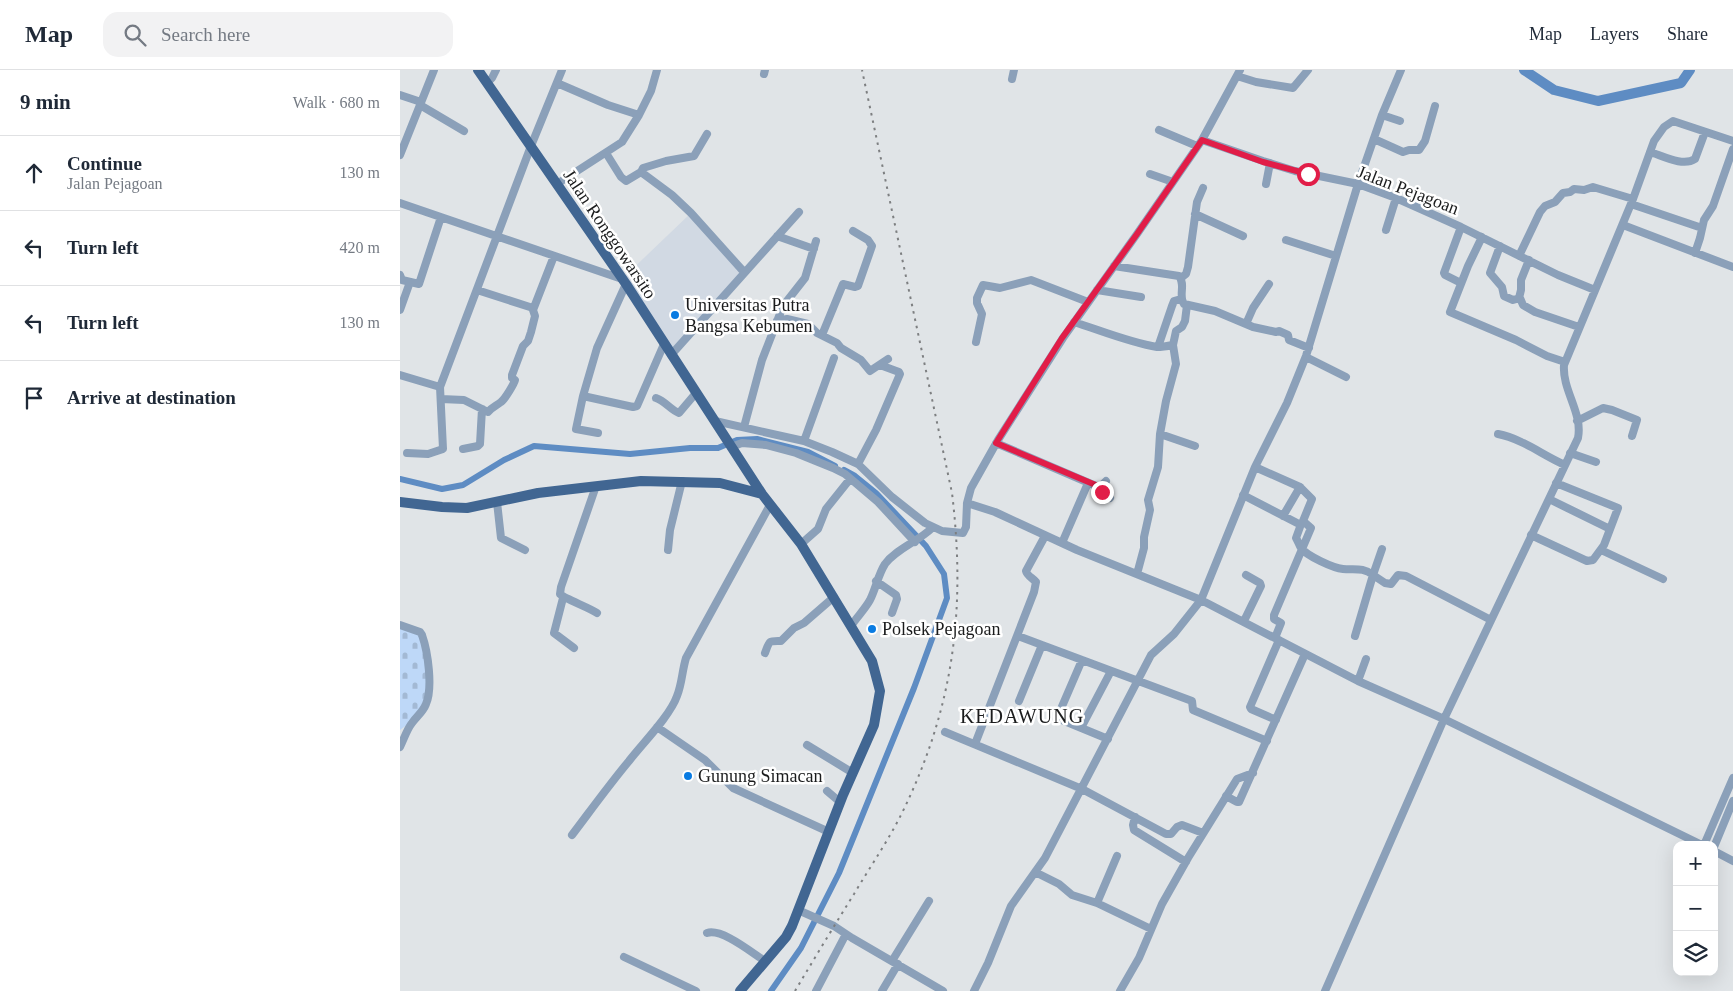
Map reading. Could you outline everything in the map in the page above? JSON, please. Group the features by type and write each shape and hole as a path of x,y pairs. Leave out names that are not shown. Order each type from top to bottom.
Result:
{"main road":[{"name":"Jalan Ronggowarsito","path":"478,70 624,282 762,494 801,544 872,661 880,691 874,725 840,802 786,937 740,991"},
{"path":"400,502 467,508 538,493 641,481 720,483 762,494"},
{"path":"744,490 754,481"}],"street":[{"path":"400,155 403,139 434,70"},
{"path":"487,83 496,70"},
{"path":"407,453 428,454 443,449 440,387 530,146 562,70"},
{"path":"556,184 622,142 651,91 657,70"},
{"path":"1012,79 1014,70"},
{"path":"715,421 804,441 832,452 858,464 892,497 932,528 963,533 966,527 967,503 971,486 996,443 1074,322 1199,143 1238,73 1256,82 1293,88 1308,70"},
{"path":"974,991 988,963 1011,906 1045,858 1154,651 1174,634 1201,600 1255,467 1287,403 1306,357 1358,184 1382,115 1401,70"},
{"path":"557,83 608,105 639,115"},
{"path":"400,95 420,104 464,131"},
{"path":"1374,139 1403,152 1419,150 1425,141 1435,106"},
{"path":"1382,115 1400,121"},
{"path":"1325,991 1444,719 1578,438 1578,421 1564,380 1565,362 1623,225 1658,134 1672,122 1733,141"},
{"name":"Jalan Pejagoan","path":"1159,130 1295,171 1358,184 1396,198 1461,227 1558,275 1595,290"},
{"path":"1650,152 1680,161 1692,161 1695,159 1705,132"},
{"path":"606,153 621,177 626,181 641,172 643,168 666,161 694,156 707,134"},
{"path":"1695,253 1704,220 1713,206 1733,149"},
{"path":"1266,184 1270,163"},
{"path":"641,172 672,195 744,272"},
{"path":"1150,174 1173,182"},
{"path":"1519,256 1540,212 1545,206 1555,202 1563,193 1574,189 1584,190 1593,187 1702,228"},
{"path":"1181,278 1186,274 1190,259 1197,202 1203,188"},
{"path":"1386,230 1396,198"},
{"path":"400,204 497,236 624,282 597,348 576,428 598,433"},
{"path":"671,355 798,212"},
{"path":"1195,214 1243,236"},
{"path":"400,275 402,280 419,284 441,217"},
{"path":"1623,225 1733,268"},
{"path":"1461,227 1444,273 1461,283"},
{"path":"822,335 843,284 858,286 872,246 868,240 853,230"},
{"path":"744,427 760,366 785,303 805,278 815,245 776,236"},
{"path":"1482,238 1461,283 1450,310 1451,313 1508,336 1547,356 1565,362"},
{"path":"1286,240 1336,256"},
{"path":"1500,246 1490,273 1502,287 1504,296 1513,300 1518,298"},
{"path":"441,399 464,400 489,412 491,407 504,400 515,380 512,378 512,375 523,346 531,332 535,316 533,308 554,256"},
{"path":"1518,298 1521,290 1521,280 1529,260"},
{"path":"1114,266 1174,275 1181,278"},
{"path":"1137,574 1144,548 1144,537 1150,510 1148,500 1158,467 1160,434 1166,401 1176,364 1173,345 1176,331 1182,327 1185,321 1181,278"},
{"path":"976,342 982,314 977,300 983,285 1000,288 1031,280 1088,302"},
{"path":"400,310 410,282"},
{"path":"1246,324 1268,284"},
{"path":"477,290 533,308"},
{"path":"1097,290 1141,297"},
{"path":"1518,298 1522,300 1523,305 1535,312 1579,328"},
{"path":"1158,347 1174,301 1221,312 1246,324 1281,332 1288,335 1290,340 1309,348"},
{"path":"778,321 787,319 808,324 863,362 870,372 888,359"},
{"path":"1074,322 1158,347 1173,345"},
{"path":"583,396 633,407 637,406 664,344"},
{"path":"1306,357 1346,377"},
{"path":"804,441 834,358"},
{"path":"858,464 876,430 900,373 880,366"},
{"path":"400,375 440,387"},
{"path":"656,398 665,402 673,410 680,412 696,393"},
{"path":"463,449 480,444 482,409"},
{"path":"1578,421 1600,409 1612,410 1637,420 1632,436"},
{"path":"1160,434 1195,446"},
{"path":"1498,434 1519,440 1543,455 1565,465"},
{"path":"729,444 749,442 766,445 796,453 833,468 878,502 916,542"},
{"path":"996,443 1088,483 1102,486 1106,481"},
{"path":"1570,453 1596,462"},
{"path":"1255,467 1300,487 1312,499 1303,518 1303,521 1311,528 1274,616 1274,619 1281,623 1277,639 1250,707 1276,720"},
{"path":"801,544 818,530 826,509 850,479"},
{"path":"668,550 670,530 682,481"},
{"path":"1062,543 1088,483"},
{"path":"1531,535 1588,560 1593,560 1601,550 1618,508 1556,483"},
{"path":"596,486 560,594 563,598 583,604 597,613"},
{"path":"1098,486 1110,498"},
{"path":"1283,516 1300,487"},
{"path":"1243,495 1300,525 1296,538 1303,550 1332,566 1348,570 1362,569 1388,584 1391,584 1398,575 1406,576 1491,620"},
{"path":"1549,499 1610,529"},
{"path":"497,502 501,538 525,550"},
{"path":"967,503 995,512 1045,536 1201,600 1358,681 1444,719 1695,841"},
{"path":"572,835 622,769 657,727 677,696 686,658 770,505"},
{"path":"851,626 871,598 876,581 886,563 932,528"},
{"path":"976,744 1018,636 1036,582 1026,571 1045,536"},
{"path":"1355,636 1382,549"},
{"path":"1601,550 1663,579"},
{"path":"1244,621 1261,586 1260,583 1246,576"},
{"path":"876,581 896,595 897,599 892,613"},
{"path":"765,652 770,641 781,641 794,628 804,623 834,597"},
{"path":"563,598 554,633 574,648"},
{"path":"400,625 420,632 422,635 428,665 428,683 427,703 411,724 400,747"},
{"path":"1018,636 1192,701 1192,710 1267,740"},
{"path":"1019,701 1042,645"},
{"path":"1226,796 1239,802 1305,654"},
{"path":"1358,681 1366,659"},
{"path":"1082,660 1057,718 1108,738"},
{"path":"1081,728 1111,671"},
{"path":"657,727 705,760 733,788 829,832"},
{"path":"945,732 1082,789 1166,834 1171,834 1177,827 1182,825 1203,833"},
{"path":"807,745 853,773"},
{"path":"1120,991 1139,958 1162,904 1203,833 1237,779 1253,773"},
{"path":"1705,841 1733,778"},
{"path":"828,791 840,802"},
{"path":"1717,841 1733,801"},
{"path":"1134,817 1134,830 1186,862"},
{"path":"1718,852 1733,861"},
{"path":"1097,903 1117,856"},
{"path":"1035,872 1059,884 1072,894 1097,903 1151,929"},
{"path":"882,991 895,962 929,900"},
{"path":"798,910 834,926 943,991"},
{"path":"707,933 718,932 765,961"},
{"path":"816,991 846,934"},
{"path":"624,957 696,991"}],"shaded area":[{"name":"Universitas Putra Bangsa Kebumen","path":"691,213 744,268 672,351 622,279"}],"green space":[{"path":"400,623 425,632 433,682 423,713 400,730"}],"waterway":[{"path":"1524,70 1554,90 1598,101 1681,83 1690,70"},
{"path":"400,479 442,489 463,485 504,460 534,446 630,454 690,448 718,448 737,440 757,439 808,452 835,466"},
{"path":"771,991 801,948 839,873 914,688 947,598 944,574 926,546 876,493 855,476 844,470"}],"railway":[{"path":"795,991 891,834 920,774 934,735 944,696 952,657 956,617 956,536 952,493 862,70"}],"place":[{"name":"Universitas Putra Bangsa Kebumen","path":"675,315"},
{"name":"Polsek Pejagoan","path":"872,629"},
{"name":"Gunung Simacan","path":"688,776"}],"district":[{"name":"KEDAWUNG","path":"1022,716"}],"route":[{"path":"1102,492 1098,486 996,443 1062,338 1202,140 1263,162 1308,174"}]}
